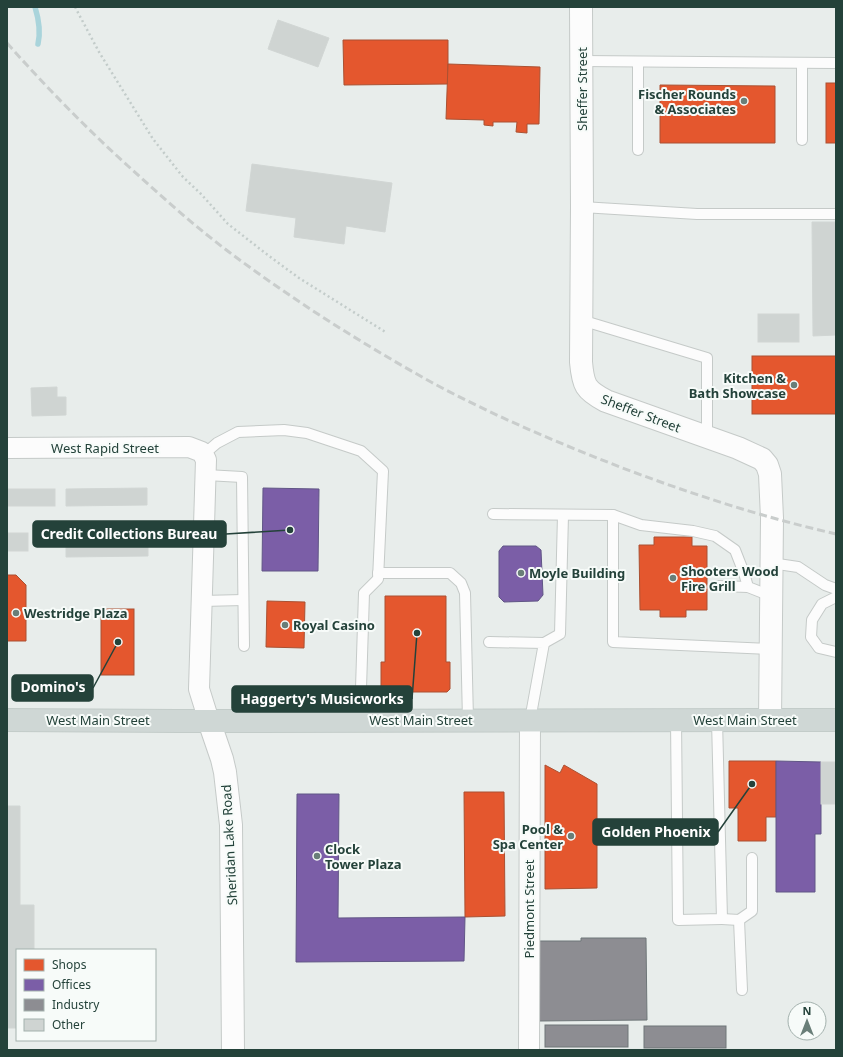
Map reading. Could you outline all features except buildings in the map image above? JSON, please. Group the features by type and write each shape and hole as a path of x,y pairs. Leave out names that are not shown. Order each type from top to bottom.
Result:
{"main road":[{"name":"West Main Street","path":"7,720 836,720"}],"street":[{"name":"Sheffer Street","path":"581,7 582,374 586,386 593,394 622,407 751,453 762,459 767,465 770,474 771,486 770,720"},
{"name":"West Rapid Street","path":"7,448 189,447 202,452"},
{"name":"Sheridan Lake Road","path":"202,452 206,460 206,475 199,689 222,759 230,813 232,872 233,1050"},
{"name":"Piedmont Street","path":"529,1050 530,720"}],"lane":[{"path":"582,61 836,63"},
{"path":"638,62 638,150"},
{"path":"802,63 802,140"},
{"path":"582,207 697,214 836,214"},
{"path":"581,320 707,358 707,437"},
{"path":"202,452 210,449 217,443 238,432 284,430 307,433 362,451 383,471 378,579 364,593 360,720"},
{"path":"206,475 242,477 244,646"},
{"path":"493,514 613,515 641,525 693,531 715,536 735,550 748,587"},
{"path":"489,642 544,643 560,634 563,515"},
{"path":"613,515 613,642 770,649"},
{"path":"771,563 798,567 825,585 836,589"},
{"path":"378,573 450,573 460,583 465,593 468,720"},
{"path":"718,586 748,587 771,596"},
{"path":"836,597 822,604 812,620 811,637 819,648 836,652"},
{"path":"202,601 243,600"},
{"path":"530,720 544,643"},
{"path":"676,720 678,920 739,920 752,911 752,858"},
{"path":"717,720 722,919"},
{"path":"739,920 742,990"}],"path":[{"path":"75,7 99,52 153,139 183,177 228,224 269,256 299,278 387,333"}],"waterway":[{"path":"35,7 39,26 38,44"}],"railway":[{"path":"7,43 51,91 96,136 190,221 229,252 278,287 379,352 477,406 524,428 596,458 727,504 836,534"}],"place":[{"name":"Fischer Rounds & Associates","path":"744,101"},
{"name":"Kitchen & Bath Showcase","path":"794,385"},
{"name":"Credit Collections Bureau","path":"290,530"},
{"name":"Moyle Building","path":"521,573"},
{"name":"Shooters Wood Fire Grill","path":"673,578"},
{"name":"Westridge Plaza","path":"16,613"},
{"name":"Royal Casino","path":"285,625"},
{"name":"Haggerty's Musicworks","path":"417,633"},
{"name":"Domino's","path":"118,642"},
{"name":"Golden Phoenix","path":"752,784"},
{"name":"Pool & Spa Center","path":"571,836"},
{"name":"Clock Tower Plaza","path":"317,856"}]}
